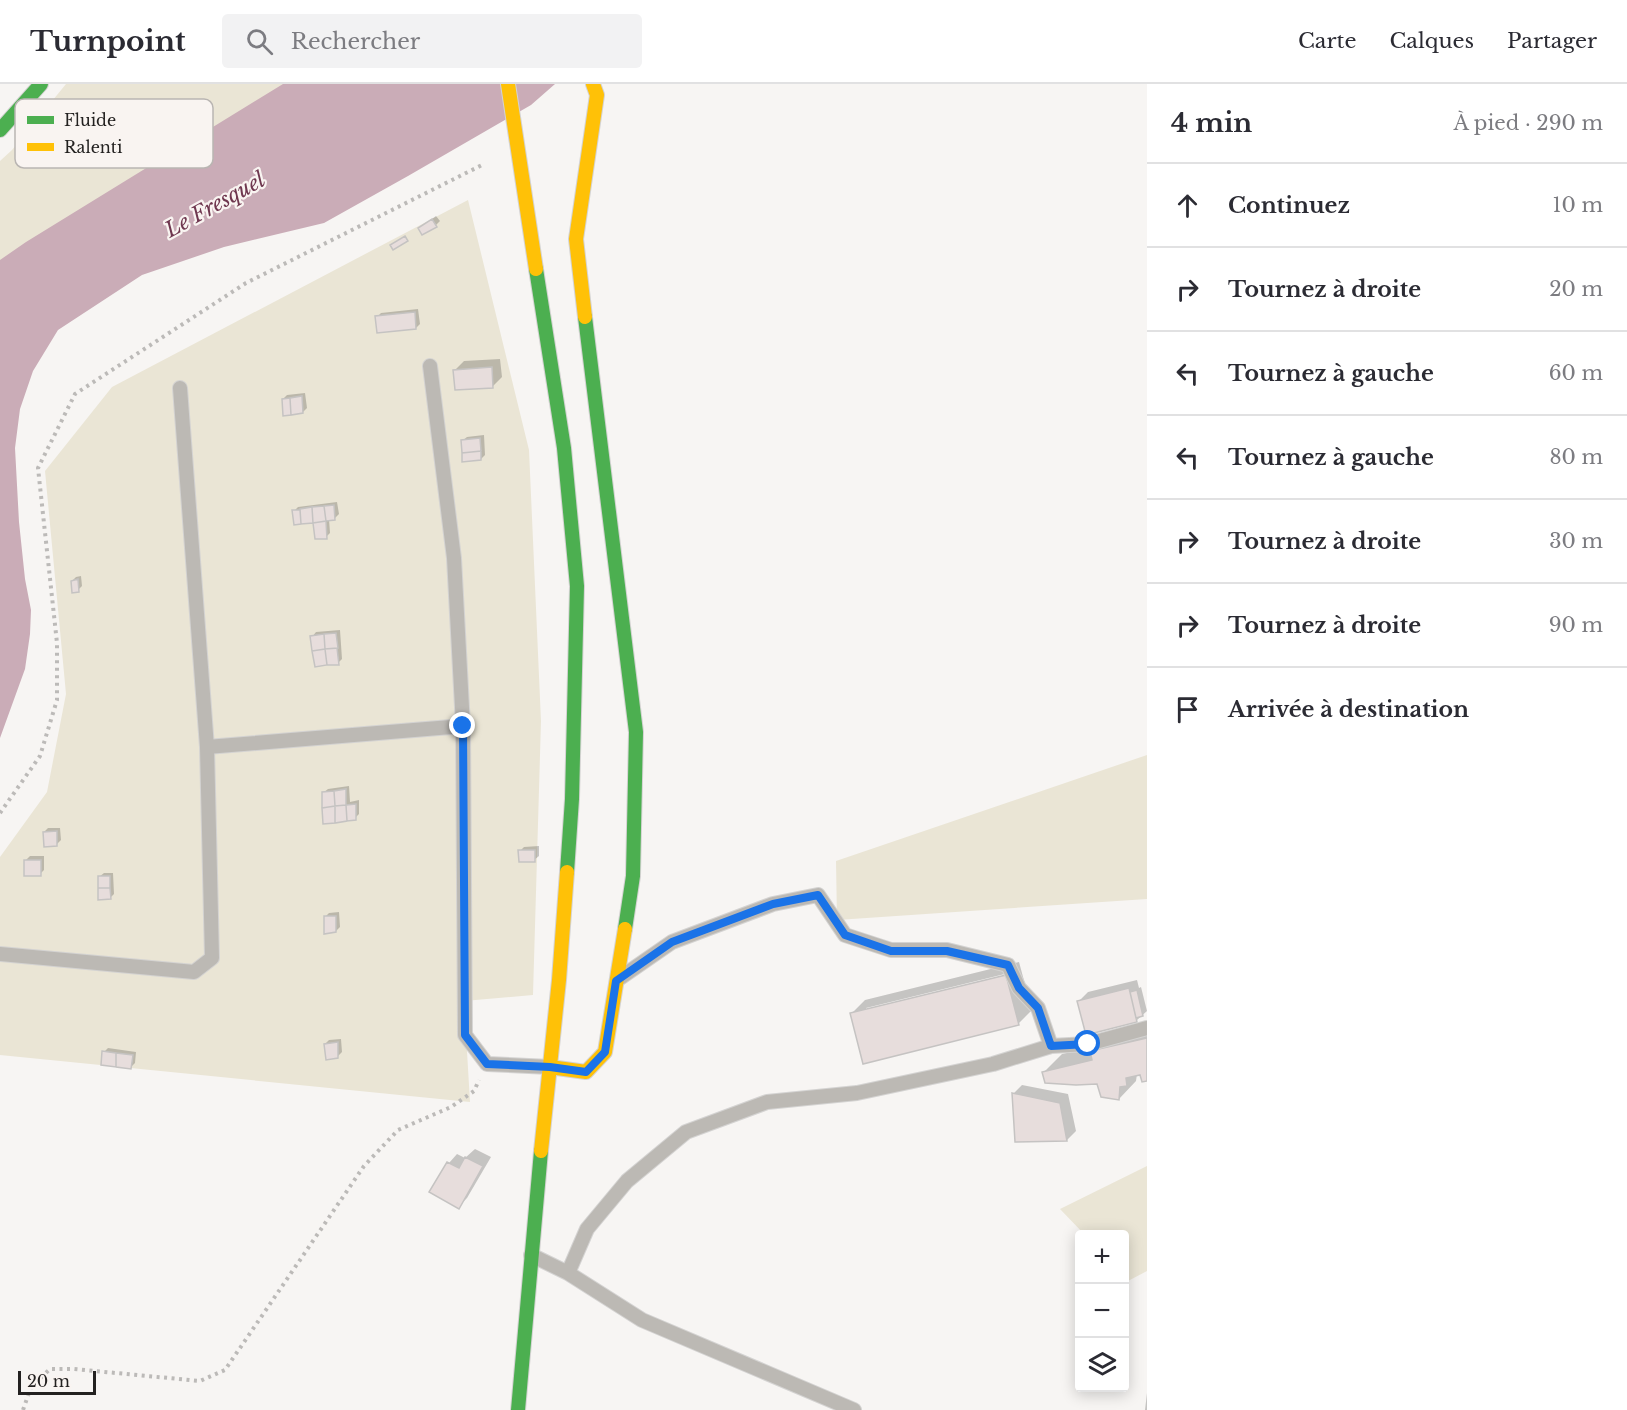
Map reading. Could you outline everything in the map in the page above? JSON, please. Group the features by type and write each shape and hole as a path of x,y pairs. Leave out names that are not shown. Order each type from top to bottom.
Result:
{"street":[{"path":"28,99 41,84"},
{"path":"508,84 564,448 577,586 572,799 559,980 539,1166 518,1410"},
{"path":"550,1067 586,1072 605,1052 633,876 636,732 576,239 595,89"},
{"path":"0,130 15,113"}],"lane":[{"path":"430,366 454,558 463,726 465,1035 487,1064 550,1067"},
{"path":"0,954 194,972 212,958 207,747 180,388"},
{"path":"207,747 463,726"},
{"path":"616,981 672,942 773,904 818,895 845,935 891,951 947,951 1008,965 1019,988 1038,1008 1051,1046"},
{"path":"568,1273 587,1229 627,1180 686,1132 767,1102 858,1093 993,1064 1051,1046 1088,1044 1147,1028"},
{"path":"531,1255 568,1273 642,1320 854,1410"}],"path":[{"path":"23,1410 31,1387 50,1369 74,1368 200,1381 225,1370 364,1166 398,1130 450,1107 474,1091 487,1064"}],"shaded area":[{"path":"66,84 294,84 213,134 213,99 54,99"},
{"path":"15,146 15,168 157,168 0,264 0,161"},
{"path":"468,200 529,450 541,721 533,995 464,1001 470,1102 0,1055 0,857 47,792 66,694 45,471 112,387"},
{"path":"1147,755 1147,899 837,920 836,861"},
{"path":"1147,1166 1147,1271 1129,1280 1129,1230 1080,1230 1060,1209"}],"water":[{"name":"Le Fresquel","path":"283,84 555,84 531,105 324,223 224,247 142,275 58,330 33,371 20,409 15,448 19,522 31,610 30,634 25,669 0,738 0,260 146,168 213,168 213,127"}],"building":[{"path":"432,219 437,227 422,235 418,228"},
{"path":"405,236 408,241 393,250 390,245"},
{"path":"415,312 416,329 377,333 375,316"},
{"path":"492,367 493,388 455,390 453,370"},
{"path":"302,396 303,413 291,415 290,398"},
{"path":"290,398 291,415 283,416 282,399"},
{"path":"480,438 481,451 462,453 461,440"},
{"path":"481,451 481,460 462,462 462,453"},
{"path":"334,505 335,520 326,521 324,506"},
{"path":"324,506 326,521 313,523 312,507"},
{"path":"312,507 313,523 301,524 300,509"},
{"path":"292,510 300,510 301,524 294,525"},
{"path":"326,521 327,539 315,539 313,523"},
{"path":"78,579 79,592 72,593 71,581"},
{"path":"336,633 338,648 325,649 324,634"},
{"path":"324,634 325,649 312,651 310,636"},
{"path":"337,648 339,665 327,665 325,649"},
{"path":"325,649 327,665 315,667 312,651"},
{"path":"346,789 346,805 335,806 334,791"},
{"path":"334,791 335,806 322,808 322,792"},
{"path":"356,804 356,820 347,821 346,805"},
{"path":"346,805 347,821 335,823 335,806"},
{"path":"335,806 335,823 323,824 322,808"},
{"path":"57,831 57,846 44,847 43,832"},
{"path":"518,850 535,850 535,862 519,862"},
{"path":"24,860 41,860 41,876 24,876"},
{"path":"98,876 110,876 110,888 98,888"},
{"path":"98,888 110,888 111,899 98,900"},
{"path":"324,916 336,916 336,932 324,934"},
{"path":"1006,975 1019,1025 863,1064 850,1013"},
{"path":"1129,988 1137,1022 1086,1035 1077,1001"},
{"path":"1137,990 1143,1016 1136,1018 1130,992"},
{"path":"1147,1038 1147,1081 1142,1082 1140,1075 1126,1078 1127,1086 1120,1087 1119,1100 1101,1097 1097,1084 1045,1083 1042,1072 1092,1060 1090,1051"},
{"path":"338,1042 338,1058 326,1060 324,1044"},
{"path":"102,1051 116,1053 116,1067 101,1065"},
{"path":"116,1053 133,1055 131,1069 116,1067"},
{"path":"1012,1093 1060,1103 1067,1141 1015,1142"},
{"path":"465,1157 483,1166 459,1209 429,1192 447,1162 459,1168"}],"traffic: fast":[{"path":"28,99 41,84"},
{"path":"0,130 15,113"},
{"path":"536,269 564,448 577,586 572,799 567,872"},
{"path":"585,317 636,732 633,876 625,929"},
{"path":"518,1410 541,1151"}],"traffic: slow":[{"path":"508,84 536,269"},
{"path":"585,317 576,239 597,95 593,84"},
{"path":"541,1151 559,980 567,872"},
{"path":"550,1067 586,1072 605,1052 625,929"}],"route":[{"path":"463,726 465,1035 487,1064 550,1067 586,1072 605,1052 616,981 672,942 773,904 818,895 845,935 891,951 947,951 1008,965 1019,988 1038,1008 1051,1046 1088,1044"}]}
